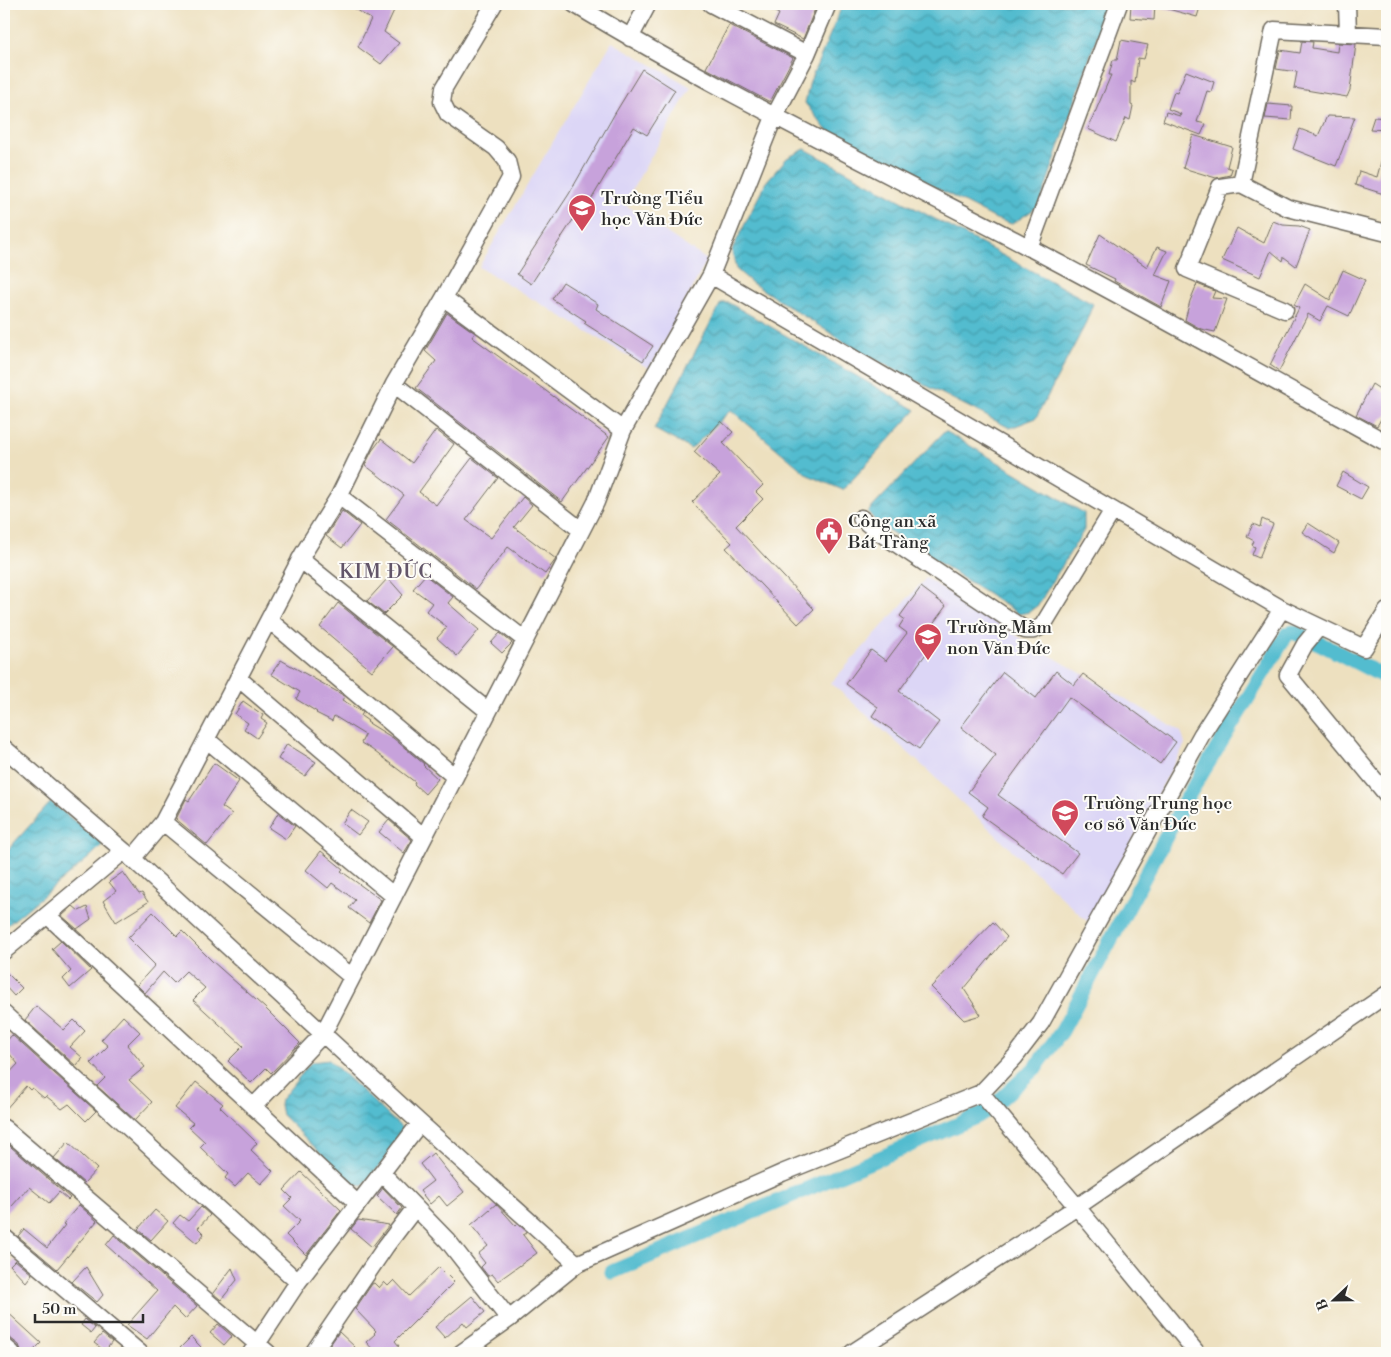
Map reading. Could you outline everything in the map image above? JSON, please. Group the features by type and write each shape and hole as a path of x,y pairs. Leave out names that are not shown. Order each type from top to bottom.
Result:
{"street":[{"path":"4,951 47,915 128,855 163,822 300,559 339,496 394,384 511,177 507,161 496,148 448,114 442,102 444,88 494,4"},
{"path":"574,4 630,38 774,116 1029,248 1387,443"},
{"path":"630,38 648,4"},
{"path":"711,4 807,54"},
{"path":"253,1107 323,1034 596,502 623,430 711,275 774,116 807,54 828,4"},
{"path":"1029,248 1119,4"},
{"path":"1347,4 1348,33"},
{"path":"1241,184 1274,30 1387,36"},
{"path":"1285,310 1187,269 1220,187 1241,184 1288,208 1387,233"},
{"path":"711,275 1282,609 1313,634 1364,648 1387,611"},
{"path":"444,298 623,430"},
{"path":"394,384 581,530"},
{"path":"339,496 525,640"},
{"path":"861,518 881,534 1026,630 1032,631 1043,625 1113,510"},
{"path":"300,559 488,711"},
{"path":"461,1353 509,1319 577,1264 782,1173 983,1097 1041,1023 1202,734 1282,609"},
{"path":"268,620 455,777"},
{"path":"1313,634 1288,675 1387,795"},
{"path":"238,678 424,837"},
{"path":"206,739 394,896"},
{"path":"4,748 128,855 577,1264"},
{"path":"163,822 352,977"},
{"path":"47,915 358,1204"},
{"path":"852,1353 1077,1207 1387,994"},
{"path":"4,1014 298,1282"},
{"path":"983,1097 1077,1207 1197,1353"},
{"path":"4,1128 258,1350 298,1282 420,1123"},
{"path":"382,1173 448,1241 509,1319"},
{"path":"312,1353 386,1246 415,1208"},
{"path":"4,1237 140,1353"},
{"path":"4,1346 12,1353"}],"shaded area":[{"name":"Trường Tiểu học Văn Đức","path":"612,42 691,87 624,204 707,260 650,369 479,267"},
{"name":"Trường Trung học cơ sở Văn Đức","path":"926,578 1022,639 1181,731 1185,744 1088,922 924,767 831,683"}],"water":[{"path":"843,4 1108,4 1039,206 1012,224 996,219 828,132 805,103 810,81"},
{"path":"805,149 1093,304 1084,327 1036,418 1010,428 860,352 752,283 736,269 732,250 766,182 787,158"},
{"path":"721,303 729,303 916,410 843,490 808,475 731,410 691,449 654,429"},
{"path":"945,431 1084,513 1084,530 1038,605 1029,612 1019,614 877,523 868,512"},
{"path":"51,802 103,844 4,928 4,854"},
{"path":"329,1060 402,1128 404,1136 363,1186 352,1184 282,1115 281,1100 311,1062"}],"building":[{"path":"346,4 397,4 384,32 399,43 381,64 358,47 371,19"},
{"path":"759,4 817,4 803,39 774,25 779,14"},
{"path":"1131,4 1155,4 1154,20 1130,18"},
{"path":"1161,4 1201,4 1197,17 1161,7"},
{"path":"729,25 793,58 770,102 706,68"},
{"path":"1121,40 1148,45 1144,59 1138,58 1135,83 1131,81 1131,105 1133,106 1130,120 1126,118 1116,142 1088,129 1111,75 1109,75 1113,60 1117,60"},
{"path":"1302,41 1313,42 1312,48 1337,52 1338,43 1356,44 1350,90 1347,97 1294,88 1297,72 1276,69 1280,50 1300,53"},
{"path":"642,69 675,90 647,135 634,127 588,205 584,203 531,284 517,274 569,194"},
{"path":"1186,71 1214,82 1211,92 1207,91 1197,122 1206,124 1201,135 1163,121 1166,112 1180,116 1181,114 1168,109 1174,92 1177,93"},
{"path":"1268,104 1292,106 1291,120 1265,118"},
{"path":"1327,116 1355,117 1336,166 1293,149 1300,129 1318,136"},
{"path":"1374,117 1387,118 1387,130 1370,129"},
{"path":"1193,135 1232,147 1227,167 1232,169 1230,175 1216,178 1183,168"},
{"path":"1384,151 1387,152 1387,195 1355,185 1359,171 1377,177"},
{"path":"1273,221 1283,225 1299,226 1310,230 1296,266 1284,257 1283,261 1271,251 1260,277 1222,260 1237,228 1264,243"},
{"path":"1100,234 1147,267 1157,247 1167,251 1155,275 1171,281 1161,307 1114,281 1115,279 1086,265"},
{"path":"1343,270 1365,280 1349,316 1328,306 1320,321 1308,314 1279,371 1270,365 1299,308 1294,305 1305,284 1330,300"},
{"path":"563,282 598,304 596,309 653,346 643,361 584,323 586,321 552,299"},
{"path":"1197,284 1215,291 1212,298 1227,299 1215,332 1201,329 1185,320"},
{"path":"447,313 475,333 472,337 609,437 562,502 416,388 436,361 425,351"},
{"path":"1372,384 1387,394 1387,416 1381,419 1377,426 1356,415"},
{"path":"721,421 733,432 723,443 763,485 756,492 763,499 736,526 814,609 798,624 726,548 732,543 692,502 720,475 694,452"},
{"path":"436,430 454,444 419,492 436,505 472,458 498,478 466,520 491,538 523,497 532,505 514,527 556,559 545,574 508,547 476,589 386,519 404,495 365,465 372,451 381,439 412,463"},
{"path":"1343,472 1368,487 1361,499 1336,486"},
{"path":"342,511 360,525 342,548 326,536"},
{"path":"1262,519 1273,524 1259,558 1252,555 1255,547 1252,545 1254,541 1247,537 1253,524 1260,527"},
{"path":"1308,523 1339,543 1334,553 1302,532"},
{"path":"425,575 453,597 448,603 479,630 457,656 437,638 447,627 426,611 432,603 413,589"},
{"path":"388,578 403,595 384,614 367,601"},
{"path":"921,587 946,606 926,633 936,640 899,691 939,722 919,749 872,716 878,707 846,684 871,650 886,661 907,633 899,627 904,619 900,616"},
{"path":"338,603 393,647 372,671 320,627"},
{"path":"500,633 512,643 502,653 491,643"},
{"path":"281,660 343,695 342,700 363,712 361,716 367,722 393,738 424,764 438,779 425,794 414,784 415,782 361,743 365,735 334,716 332,721 316,713 296,699 300,692 271,674"},
{"path":"1056,671 1074,685 1083,674 1176,742 1160,764 1069,697 998,795 1078,853 1062,874 982,816 988,807 968,792 996,755 961,727 1003,672 1036,698"},
{"path":"243,701 263,715 261,719 267,723 257,738 244,729 248,723 235,714"},
{"path":"287,744 316,762 305,776 278,759"},
{"path":"214,763 239,781 222,807 232,814 207,845 176,819 186,799 189,801"},
{"path":"351,810 368,822 358,835 342,823"},
{"path":"278,813 295,826 286,839 269,828"},
{"path":"389,820 412,840 404,853 379,832"},
{"path":"321,851 343,869 341,871 381,900 369,923 349,908 355,900 332,883 328,888 306,870"},
{"path":"123,872 139,894 142,893 148,902 116,922 103,901 116,891 109,882"},
{"path":"73,906 79,911 87,907 91,919 77,929 62,916"},
{"path":"153,912 177,936 182,931 300,1043 271,1073 266,1068 251,1083 228,1061 243,1046 193,1000 205,988 186,971 174,983 163,972 145,993 137,985 155,965 128,938"},
{"path":"993,922 1007,937 964,989 981,1015 964,1020 931,987"},
{"path":"61,941 91,970 70,988 63,979 71,971 52,949"},
{"path":"4,970 22,988 14,996 4,985"},
{"path":"36,1006 64,1030 74,1020 85,1031 70,1047 83,1058 76,1066 25,1020"},
{"path":"123,1016 140,1032 127,1045 145,1067 129,1080 152,1102 135,1120 97,1086 105,1078 91,1063 108,1046 101,1040"},
{"path":"12,1035 96,1111 86,1121 69,1104 62,1109 46,1096 44,1098 32,1088 30,1090 26,1086 4,1111 4,1079 18,1064 4,1047 4,1044"},
{"path":"196,1082 223,1104 220,1107 257,1143 251,1150 273,1171 261,1184 248,1173 235,1187 225,1178 228,1174 200,1147 205,1142 189,1127 193,1123 175,1108"},
{"path":"4,1141 70,1198 68,1200 59,1192 49,1203 29,1187 4,1215"},
{"path":"68,1142 97,1169 84,1183 54,1158"},
{"path":"433,1153 464,1192 447,1206 439,1196 430,1204 420,1191 433,1181 420,1164"},
{"path":"301,1172 341,1210 306,1255 286,1235 300,1221 284,1206 292,1198 284,1190"},
{"path":"383,1188 402,1208 397,1215 377,1196"},
{"path":"496,1204 516,1226 518,1224 526,1231 527,1233 523,1235 537,1253 498,1281 492,1274 488,1276 481,1267 485,1263 478,1254 488,1246 471,1225"},
{"path":"79,1205 97,1221 57,1269 18,1236 24,1229 47,1248"},
{"path":"201,1207 210,1215 198,1228 204,1234 197,1243 173,1223 180,1215 188,1221"},
{"path":"155,1210 168,1221 151,1240 138,1229"},
{"path":"358,1220 389,1225 372,1247 351,1229"},
{"path":"114,1235 197,1306 185,1319 173,1307 147,1339 127,1325 157,1291 106,1245"},
{"path":"15,1260 32,1274 26,1282 10,1265"},
{"path":"86,1267 103,1295 97,1302 72,1282"},
{"path":"439,1267 454,1282 395,1341 399,1346 390,1353 376,1353 366,1342 376,1331 355,1309 372,1284 374,1283 379,1288 384,1282 388,1286 394,1280 409,1296"},
{"path":"232,1268 237,1280 221,1300 213,1293"},
{"path":"472,1296 485,1312 467,1327 463,1322 445,1338 435,1327"},
{"path":"4,1309 41,1343 31,1353 22,1353 19,1345 4,1336"},
{"path":"85,1319 95,1328 91,1333 81,1325"},
{"path":"218,1324 232,1336 224,1345 210,1333"},
{"path":"339,1332 355,1347 349,1353 339,1353 330,1345"},
{"path":"102,1334 112,1342 105,1351 94,1343"},
{"path":"191,1337 201,1347 195,1353 175,1353"}],"waterway":[{"path":"612,1272 978,1116 992,1107 1035,1068 1062,1031 1185,801 1287,634 1293,632 1319,643 1387,678"}],"place":[{"name":"Trường Tiểu học Văn Đức","path":"582,232"},
{"name":"Công an xã Bát Tràng","path":"829,555"},
{"name":"Trường Mầm non Văn Đức","path":"928,661"},
{"name":"Trường Trung học cơ sở Văn Đức","path":"1065,837"}],"district":[{"name":"KIM ĐỨC","path":"386,571"}]}
